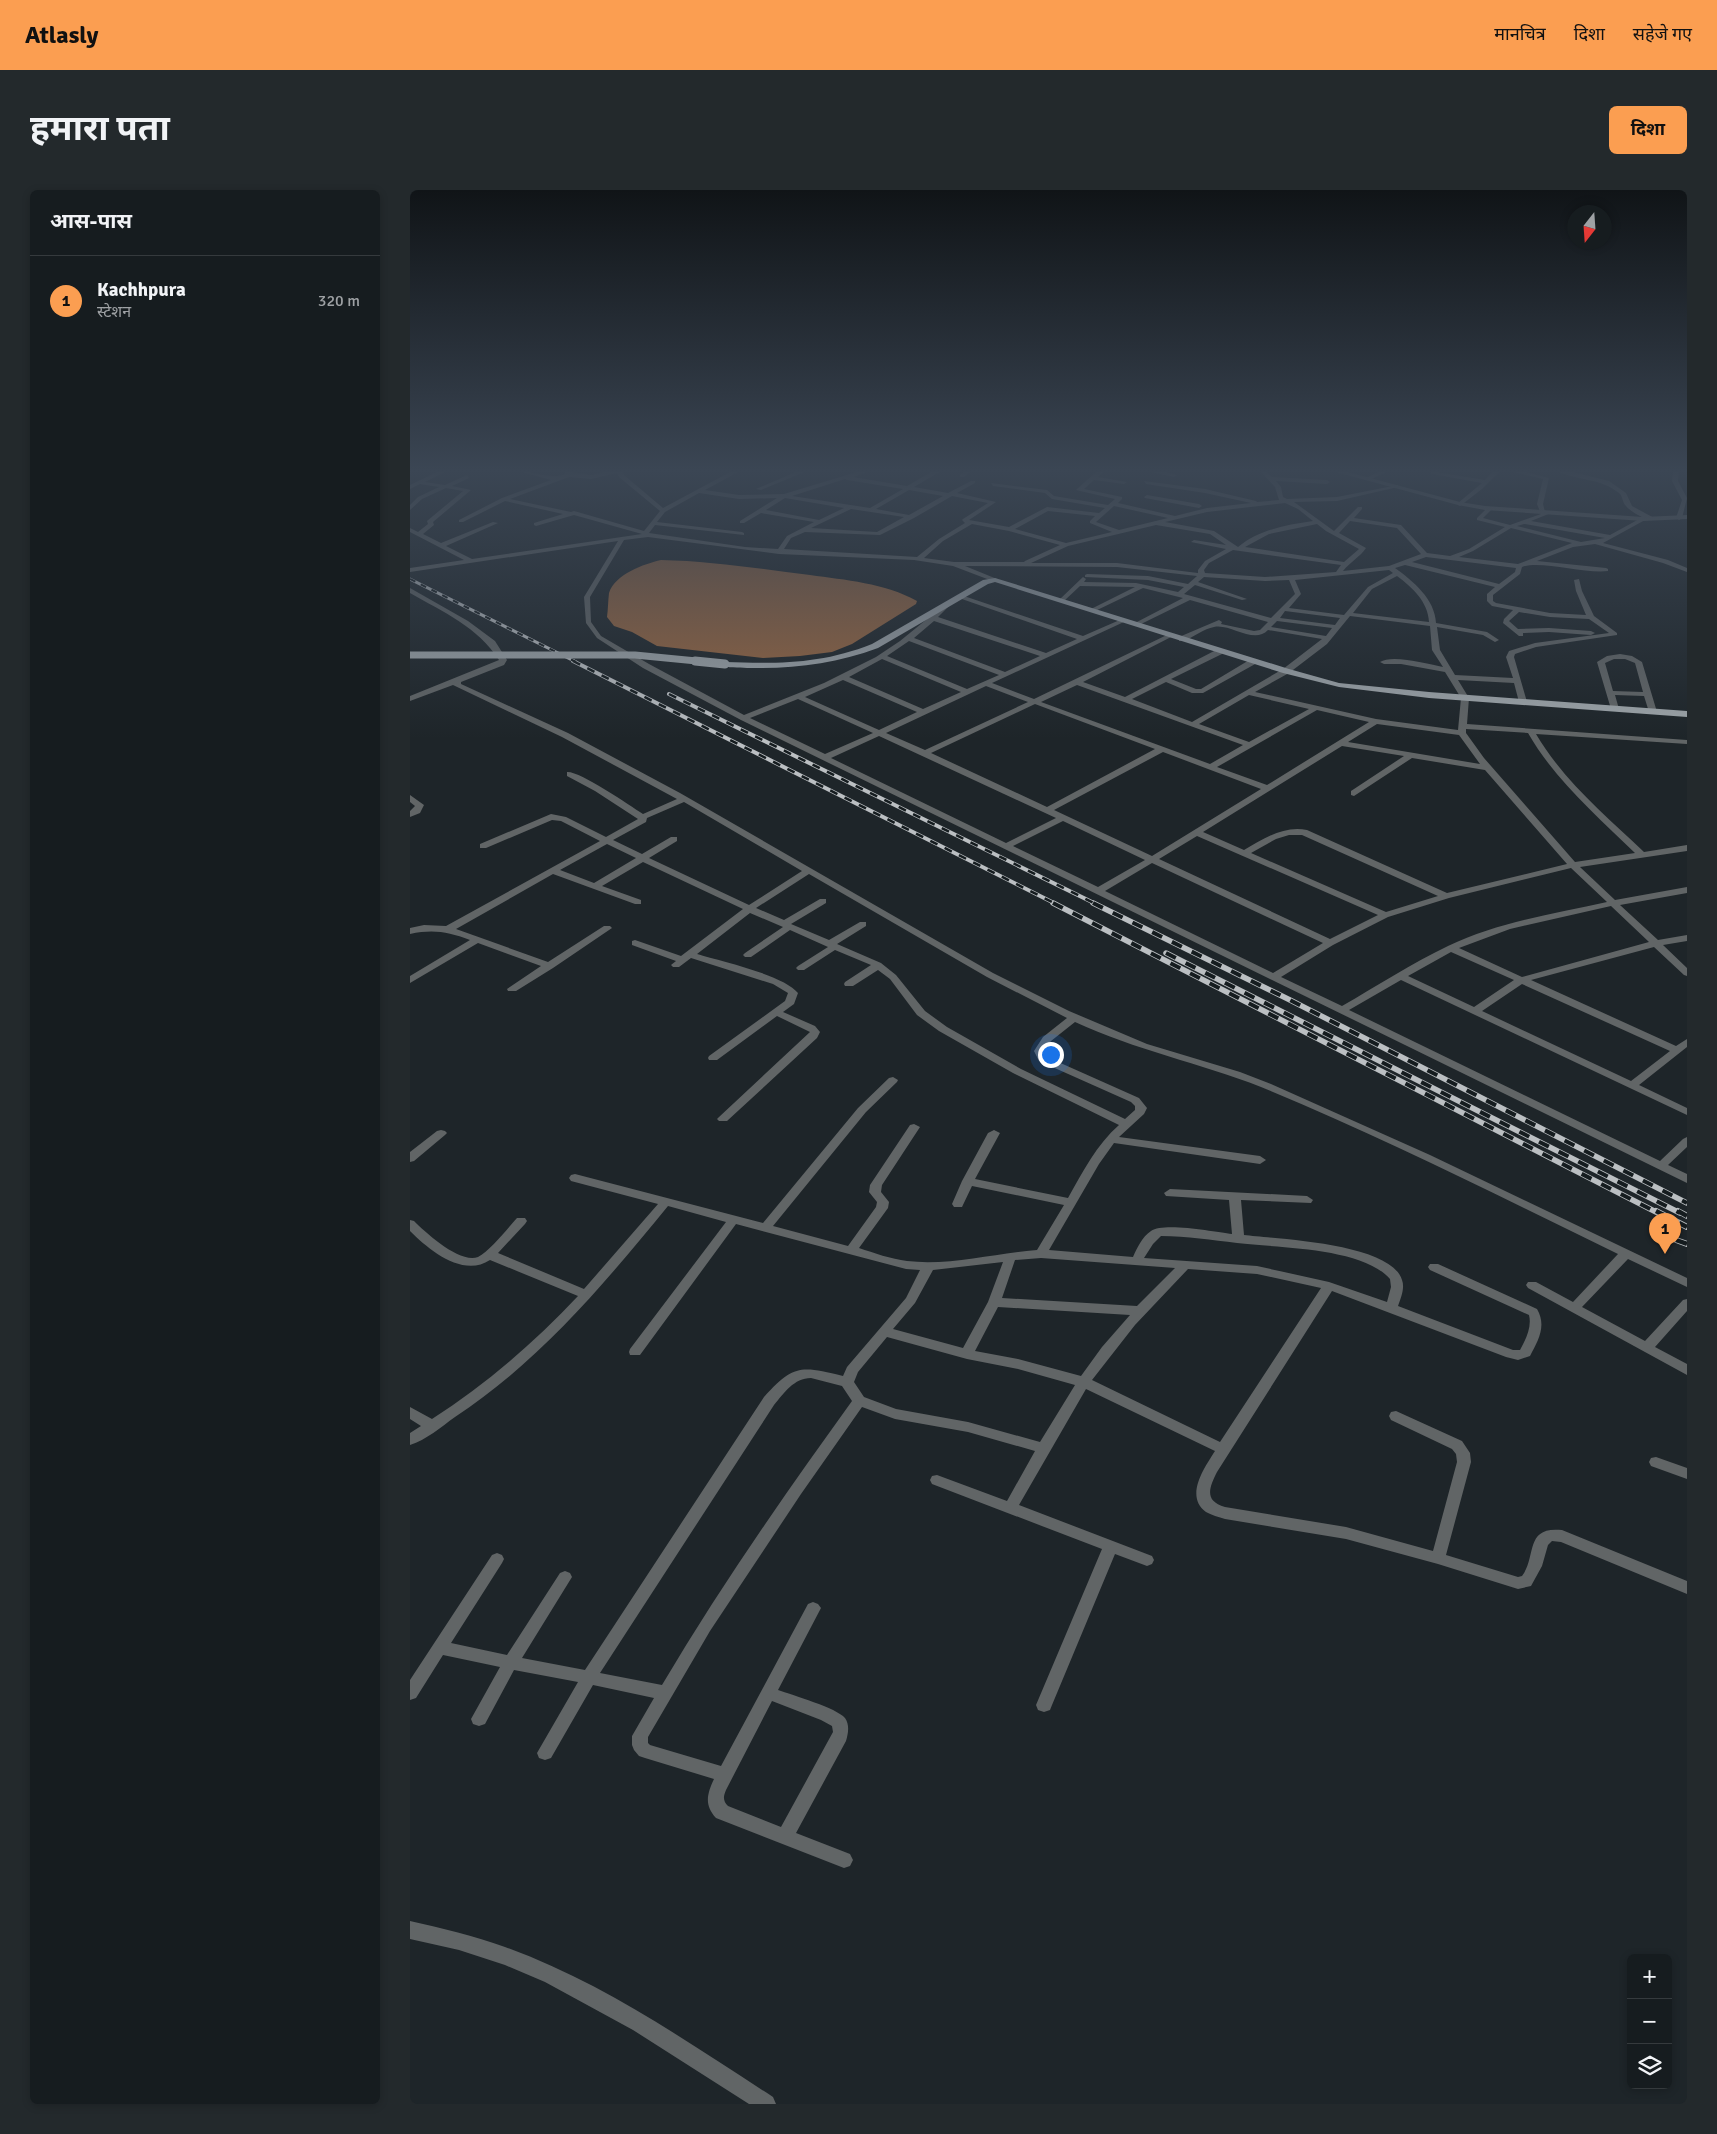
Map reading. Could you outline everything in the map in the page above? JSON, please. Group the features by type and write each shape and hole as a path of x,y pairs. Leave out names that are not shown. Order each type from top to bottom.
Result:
{"main road":[{"path":"410,655 635,655 777,667 814,665 875,646 986,582 995,580 1286,671 1364,689 1687,714"}],"street":[{"path":"410,570 476,560"},
{"path":"609,560 586,597 588,622 599,637 646,666 744,718 1687,1179"},
{"path":"933,560 954,564 1138,566 1202,575 1290,578 1390,568 1413,560"},
{"path":"1023,564 1031,560"},
{"path":"1202,575 1200,570 1210,560"},
{"path":"1321,560 1345,564"},
{"path":"1338,573 1350,560"},
{"path":"1476,560 1519,566 1535,560"},
{"path":"1663,560 1677,564 1687,570"},
{"path":"1677,564 1684,560"},
{"path":"1531,562 1606,570"},
{"path":"1407,563 1500,586"},
{"path":"954,564 995,580"},
{"path":"1062,600 1097,565"},
{"path":"1519,566 1518,573 1490,594 1490,601 1497,606 1517,610 1560,616 1590,617"},
{"path":"1390,568 1399,573 1430,605 1433,641 1465,698 1462,730 1488,768 1573,865 1654,944 1687,973"},
{"path":"1194,724 1286,671 1327,638 1370,588 1399,573"},
{"path":"1180,594 1202,575"},
{"path":"1087,576 1148,578 1191,584 1244,599"},
{"path":"1214,624 1254,633 1262,632 1298,594 1297,588 1290,578"},
{"path":"1524,702 1510,657 1512,653 1535,645 1615,634 1615,632 1598,624 1590,617 1579,591 1577,580"},
{"path":"1079,584 1142,586 1180,594 1238,614 1337,627"},
{"path":"1092,610 1142,586"},
{"path":"410,590 473,628 492,643 503,660 495,666 410,700"},
{"path":"961,597 1084,639"},
{"path":"1137,624 1190,597"},
{"path":"744,718 845,678 908,638 948,604"},
{"path":"1284,610 1478,631 1495,640"},
{"path":"1517,610 1506,620 1506,623 1535,645"},
{"path":"1182,639 1238,614"},
{"path":"933,618 1047,656"},
{"path":"826,757 1124,620"},
{"path":"1267,628 1327,638"},
{"path":"1516,631 1549,630 1608,635"},
{"path":"925,753 1077,682 1171,635"},
{"path":"908,638 1007,675"},
{"path":"1125,700 1221,651"},
{"path":"882,656 967,692"},
{"path":"1615,709 1601,662 1607,658 1619,656 1628,657 1638,662 1653,712"},
{"path":"1164,679 1195,691 1202,691 1254,661"},
{"path":"1384,662 1401,662 1450,673 1517,681"},
{"path":"845,678 923,712"},
{"path":"458,681 457,685 565,735 684,799 990,975 1075,1017 1142,1046 1265,1085 1446,1168 1687,1283"},
{"path":"1077,682 1249,745"},
{"path":"987,684 1266,788"},
{"path":"1610,692 1647,694"},
{"path":"1248,694 1376,721 1462,730 1531,732 1687,742"},
{"path":"799,697 880,732 1064,817 1330,943"},
{"path":"1210,767 1316,708"},
{"path":"1098,891 1376,721"},
{"path":"1531,732 1553,765 1642,855"},
{"path":"1340,743 1488,768"},
{"path":"1048,810 1162,749"},
{"path":"1354,792 1411,755"},
{"path":"570,774 598,788 642,817"},
{"path":"410,798 420,805 417,811 410,814"},
{"path":"448,929 606,839 641,822 642,817 684,799"},
{"path":"483,846 551,817 563,819 749,909 878,966 893,978 921,1013 942,1029 1017,1071 1126,1124"},
{"path":"1007,846 1064,817"},
{"path":"1196,832 1385,915"},
{"path":"1245,853 1280,834 1304,832 1446,896"},
{"path":"594,886 674,839"},
{"path":"1274,977 1330,943 1385,915 1446,896 1573,865 1687,848"},
{"path":"551,870 638,902"},
{"path":"683,960 749,909 808,871"},
{"path":"1342,1010 1451,948 1507,927 1614,903 1687,890"},
{"path":"748,954 823,901"},
{"path":"801,968 863,924"},
{"path":"410,931 424,928 448,929 550,966"},
{"path":"512,990 608,928"},
{"path":"1474,1012 1521,980 1654,944 1687,938"},
{"path":"410,980 477,940"},
{"path":"635,943 683,960 768,980 789,989 793,993 793,997 775,1012 713,1058"},
{"path":"1451,948 1677,1050"},
{"path":"849,984 878,966"},
{"path":"1402,977 1687,1112"},
{"path":"723,1119 813,1036 814,1032 811,1028 775,1012"},
{"path":"1041,1254 1094,1164 1111,1140 1140,1112 1140,1104 1043,1059 1040,1055 1039,1051 1048,1039 1075,1017"},
{"path":"1630,1086 1687,1042"},
{"path":"766,1227 862,1110 893,1080"},
{"path":"851,1250 882,1208 883,1202 875,1192 876,1186 914,1127"},
{"path":"410,1158 442,1133"},
{"path":"958,1204 994,1133"},
{"path":"1111,1140 1260,1160"},
{"path":"1661,1166 1687,1141"},
{"path":"575,1178 906,1265 928,1267 1041,1254 1258,1270 1329,1286 1511,1354 1525,1353 1537,1322 1537,1316 1533,1312 1434,1267"},
{"path":"968,1181 1071,1203"},
{"path":"1170,1193 1307,1200"},
{"path":"1235,1196 1238,1239"},
{"path":"410,1440 502,1376 587,1295 666,1201"},
{"path":"635,1352 734,1219"},
{"path":"410,1224 445,1253 472,1262 480,1261 521,1221"},
{"path":"1136,1262 1154,1234 1159,1232 1324,1248 1373,1261 1388,1269 1396,1280 1397,1287 1391,1308"},
{"path":"488,1254 587,1295"},
{"path":"1574,1308 1626,1254"},
{"path":"967,1354 994,1302 1011,1256"},
{"path":"1010,1508 1084,1382 1106,1350 1139,1311 1184,1266"},
{"path":"928,1267 911,1300 886,1332 852,1370 847,1382 850,1390 859,1401 894,1414 968,1426 1045,1449"},
{"path":"1532,1285 1687,1370"},
{"path":"1329,1286 1223,1449 1203,1488 1203,1499 1209,1506 1225,1513 1346,1533 1438,1558 1518,1583 1526,1582 1531,1577 1536,1568 1541,1540 1546,1535 1552,1534 1562,1536 1687,1588"},
{"path":"994,1302 1139,1311"},
{"path":"1646,1348 1687,1303"},
{"path":"886,1332 1084,1382 1223,1449"},
{"path":"546,1753 589,1677 711,1488 769,1402 785,1382 793,1375 812,1373 847,1382"},
{"path":"725,1775 645,1751 640,1745 640,1736 705,1626 796,1490 859,1401"},
{"path":"410,1412 432,1426"},
{"path":"1396,1416 1457,1445 1463,1453 1464,1462 1438,1558"},
{"path":"1656,1462 1687,1474"},
{"path":"937,1480 1147,1560"},
{"path":"1044,1705 1111,1546"},
{"path":"410,1694 497,1559"},
{"path":"479,1719 510,1663 565,1577"},
{"path":"813,1608 725,1775 714,1802 722,1812 844,1860"},
{"path":"440,1648 666,1693"},
{"path":"768,1693 827,1715 839,1722 841,1732 838,1741 785,1837"},
{"path":"410,1930 440,1935 497,1953 542,1972 608,2004 766,2104"}],"shaded area":[{"path":"660,560 698,562 851,581 892,590 917,601 916,604 852,644 832,652 763,658 657,646 632,632 614,626 607,617 609,593 612,586 624,575"}],"railway":[{"path":"410,579 576,662"},
{"path":"573,661 1056,904"},
{"path":"669,694 1096,904"},
{"path":"1053,903 1658,1213"},
{"path":"1093,903 1290,1000 1687,1203"},
{"path":"1166,953 1680,1213"},
{"path":"1656,1211 1687,1227"},
{"path":"1678,1211 1687,1216"},
{"path":"1676,1240 1687,1244"}],"place":[{"name":"Kachhpura","path":"1665,1254"}]}
